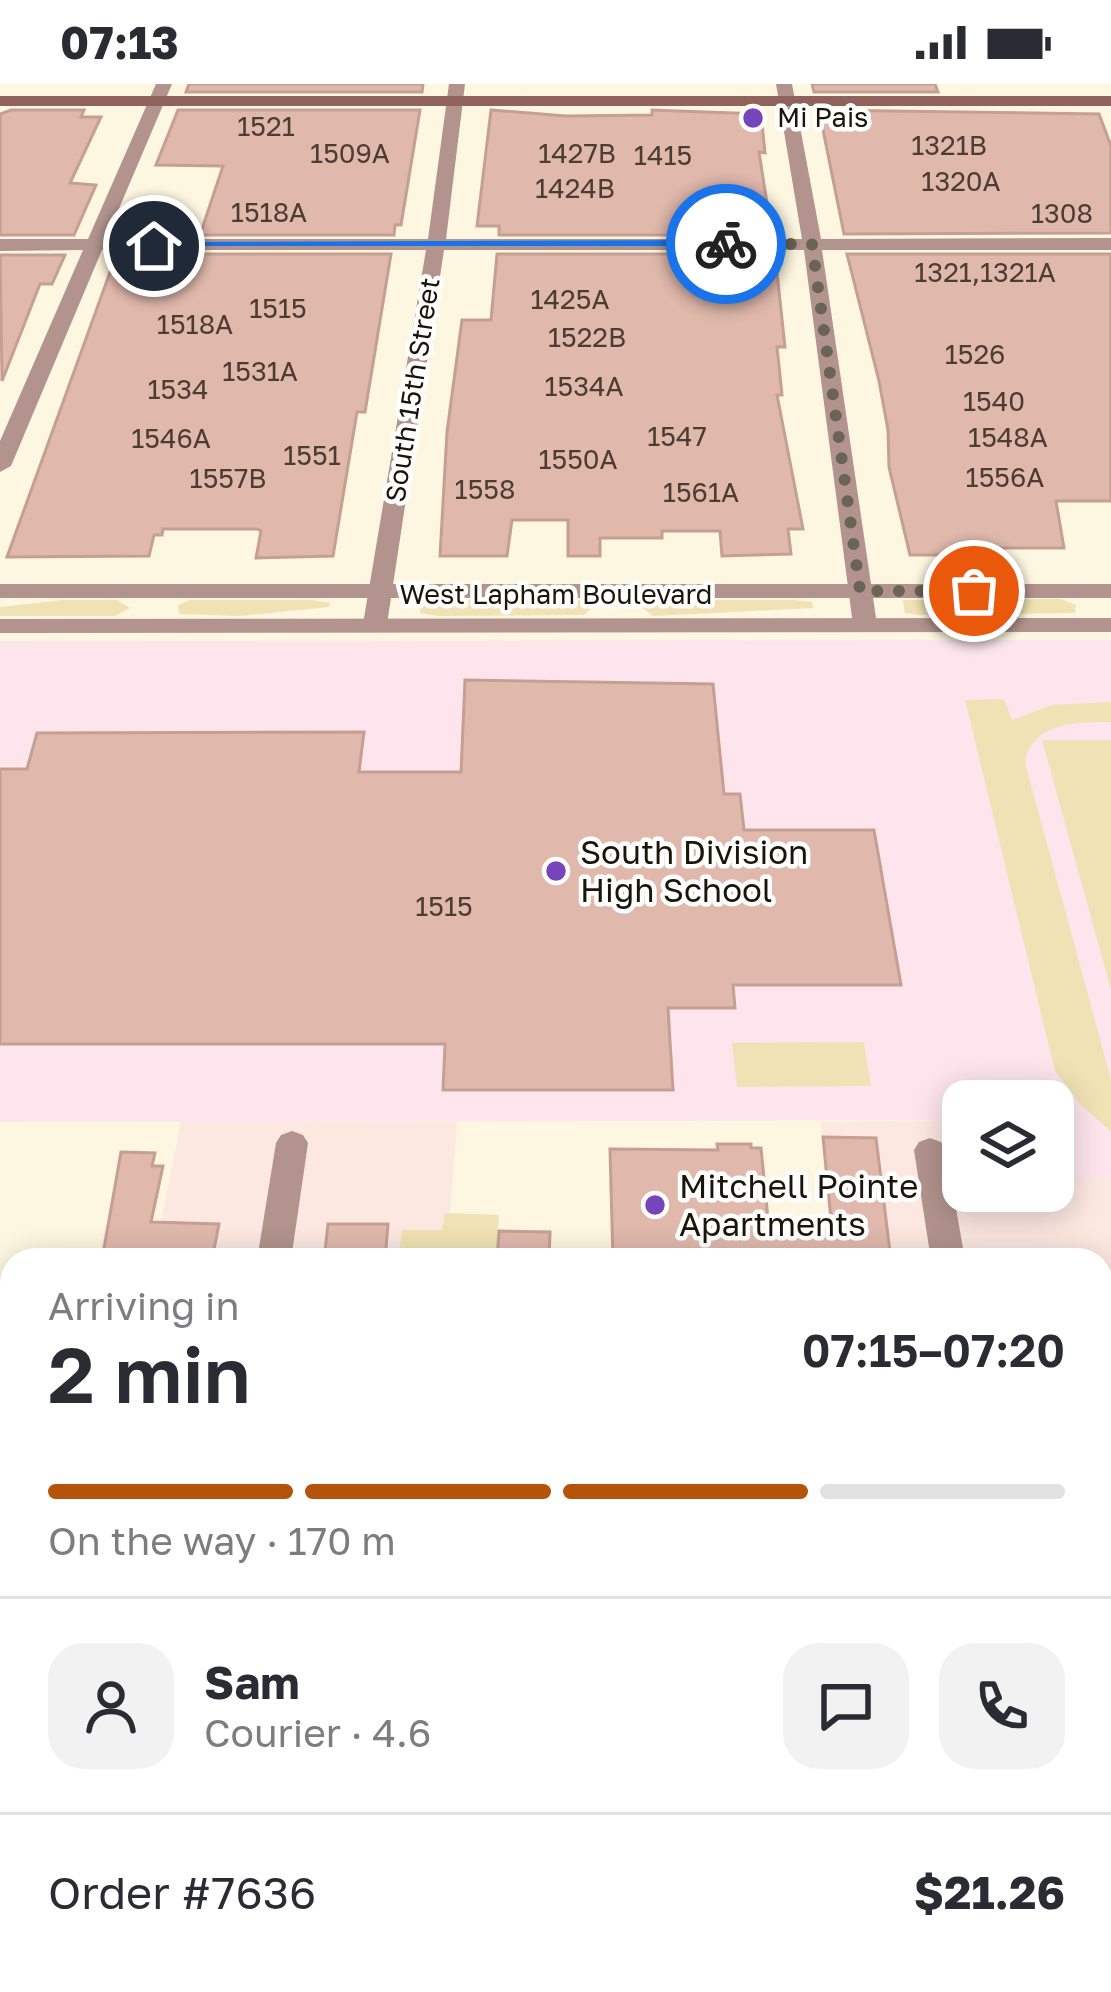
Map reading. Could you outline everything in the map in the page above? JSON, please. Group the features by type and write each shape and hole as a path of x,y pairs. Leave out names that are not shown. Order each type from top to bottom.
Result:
{"main road":[{"path":"0,101 161,92 785,92 1111,101"}],"street":[{"path":"0,466 161,92"},
{"name":"South 15th Street","path":"375,624 456,92"},
{"path":"785,92 812,244 865,625"},
{"path":"0,245 1111,244"},
{"name":"West Lapham Boulevard","path":"0,591 1111,591"},
{"name":"West Lapham Boulevard","path":"0,626 1111,625"},
{"path":"276,1248 292,1143"},
{"path":"930,1150 946,1248"}],"shaded area":[{"path":"1061,599 1076,605 1075,613 919,615 905,613 903,600"},
{"path":"117,600 130,608 115,616 0,616 0,607"},
{"path":"190,600 330,603 329,607 240,616 179,614 178,605"},
{"path":"421,600 581,600 594,606 584,615 439,616 420,613"},
{"path":"651,600 793,600 812,602 813,608 653,616 642,607"},
{"name":"South Division High School","path":"1111,640 1111,1178 1074,1178 1074,1080 942,1080 942,1120 0,1122 0,641"},
{"path":"1004,699 1012,720 1052,705 1111,702 1111,722 1071,724 1046,732 1029,749 1025,763 1111,1079 1111,1132 1074,1096 1074,1080 1062,1080 1055,1071 965,700"},
{"path":"1042,740 1111,740 1111,990"},
{"path":"864,1042 871,1086 737,1087 732,1043"},
{"path":"942,1120 942,1212 1074,1212 1074,1178 1111,1178 1111,1248 831,1248 821,1122"},
{"path":"181,1122 457,1122 447,1248 101,1248 106,1224 161,1222"},
{"path":"445,1213 499,1215 497,1248 400,1248 402,1230 442,1230"}],"building":[{"path":"189,84 423,84 422,92 186,92"},
{"path":"812,84 935,84 938,92 814,92"},
{"path":"84,110 81,117 101,117 70,183 96,185 74,235 0,235 0,114"},
{"path":"178,110 420,110 401,225 395,225 394,235 200,235 223,166 156,165"},
{"path":"491,110 566,116 652,115 652,110 761,114 765,153 759,152 772,235 499,235 499,226 477,226"},
{"path":"819,110 1099,114 1111,146 1111,233 844,234"},
{"path":"193,254 391,254 365,412 357,412 333,556 256,558 261,531 257,529 163,529 162,535 154,535 149,556 7,557 113,264 190,261"},
{"path":"497,254 775,254 785,347 777,347 782,395 777,395 803,529 788,529 791,554 722,556 720,531 662,531 662,538 600,538 600,556 568,556 568,520 512,520 507,556 440,556 447,432 462,320 491,320"},
{"path":"847,254 1111,254 1111,501 1056,501 1064,548 978,548 980,555 910,555 889,467 879,381"},
{"path":"0,255 65,255 52,284 40,284 2,381"},
{"path":"465,680 713,684 724,794 740,794 744,830 874,830 901,985 733,985 735,1008 668,1008 673,1090 443,1090 445,1044 0,1044 0,769 27,769 37,733 364,732 359,772 461,772"},
{"path":"823,1137 876,1138 890,1248 613,1248 610,1149 718,1150 717,1144 751,1144 751,1148 761,1148 769,1229 832,1229"},
{"path":"121,1152 155,1153 152,1166 163,1166 151,1222 219,1224 214,1248 104,1248"},
{"path":"328,1224 388,1224 386,1248 325,1248"},
{"path":"499,1231 550,1232 549,1248 498,1248"}],"way so far":[{"path":"726,244 812,244 860,591 974,591"}],"place":[{"name":"Mi Pais","path":"753,118"},
{"name":"South Division High School","path":"556,871"},
{"name":"Mitchell Pointe Apartments","path":"655,1205"}],"route":[{"path":"154,246 726,244"}]}
